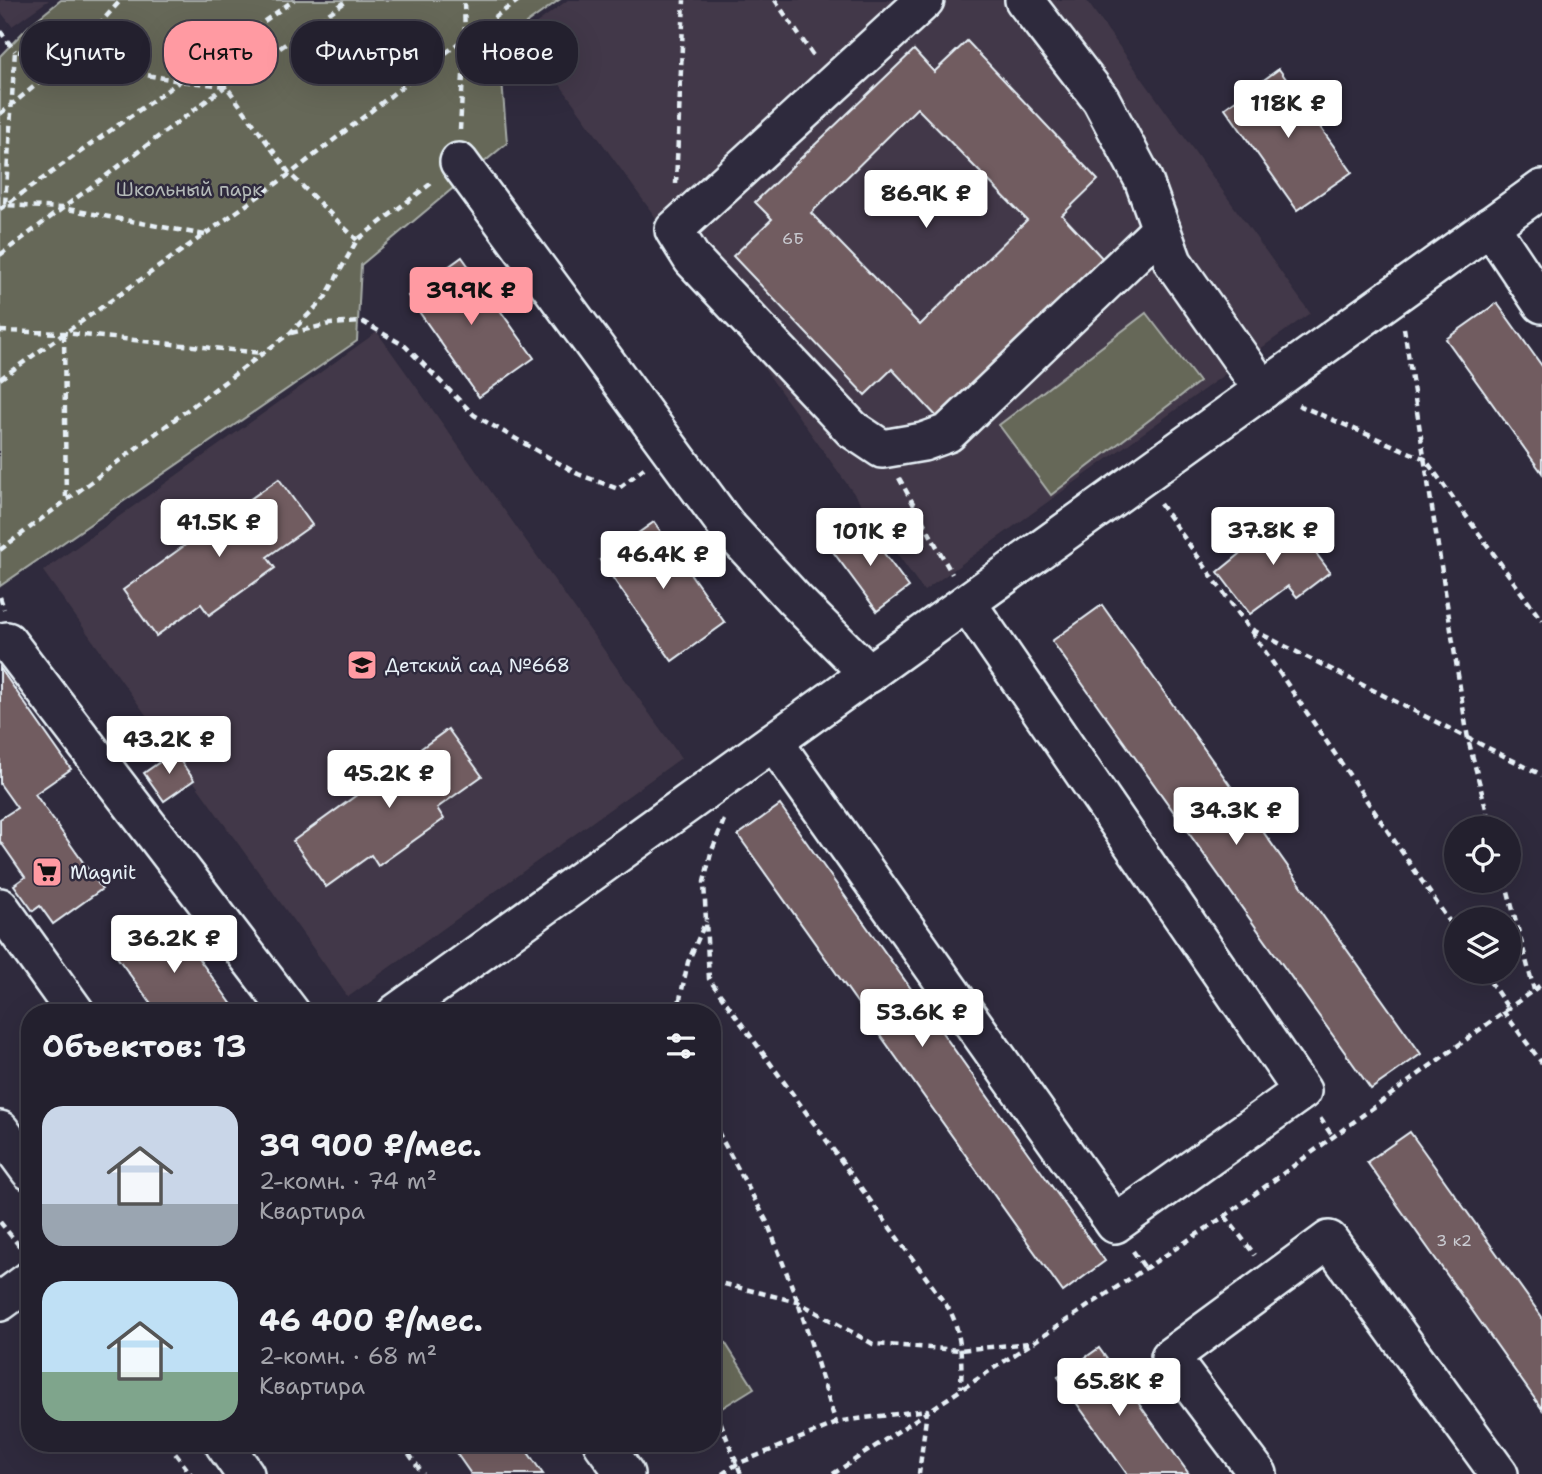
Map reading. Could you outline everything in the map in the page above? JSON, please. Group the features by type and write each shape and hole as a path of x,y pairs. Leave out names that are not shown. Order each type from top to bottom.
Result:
{"street":[{"path":"925,0 674,230 692,260 852,429 882,449 923,442 948,433 1161,229"},
{"path":"1024,0 1101,100 1143,178 1173,262 1263,390"},
{"path":"459,162 726,525 795,600 869,674"},
{"path":"409,1004 1542,189"},
{"path":"1490,226 1542,304"},
{"path":"774,742 1115,1224 1302,1091 967,603"},
{"path":"7,641 284,1004"},
{"path":"0,906 70,1004"},
{"path":"0,1130 21,1159"},
{"path":"1258,1474 1170,1357 1329,1240 1499,1474"},
{"path":"0,1302 21,1272"},
{"path":"230,1452 245,1474"},
{"path":"609,1452 625,1474"}],"path":[{"path":"102,21 121,0"},
{"path":"265,21 294,0"},
{"path":"277,52 348,0"},
{"path":"464,0 465,21"},
{"path":"489,21 519,0"},
{"path":"674,230 684,0"},
{"path":"775,0 833,86"},
{"path":"0,31 15,51 2,207"},
{"path":"0,379 290,174 457,44"},
{"path":"15,51 21,52"},
{"path":"0,114 38,84"},
{"path":"2,207 176,84"},
{"path":"208,84 226,86 290,174 357,240"},
{"path":"0,255 229,84"},
{"path":"0,550 290,333 325,298 357,240 459,162 463,84"},
{"path":"2,207 62,208 205,235"},
{"path":"1398,293 1468,739 1488,816"},
{"path":"290,333 330,324 363,322 405,346 474,415 578,474 618,489 640,472 667,443"},
{"path":"0,331 64,333 263,353"},
{"path":"64,333 66,502"},
{"path":"1263,390 1426,459 1542,621"},
{"path":"882,449 967,603"},
{"path":"1141,478 1249,628 1444,913"},
{"path":"1249,628 1542,775"},
{"path":"727,816 711,853 704,882 709,979 949,1309 955,1320 960,1350 961,1388"},
{"path":"1508,893 1534,990"},
{"path":"679,1004 688,962 706,920"},
{"path":"1491,984 1542,1063"},
{"path":"833,1474 1225,1216 1542,984"},
{"path":"721,1138 767,1222 798,1302 836,1423"},
{"path":"1225,1216 1275,1280"},
{"path":"0,1222 21,1257"},
{"path":"721,1283 798,1302 873,1344 960,1350 1030,1343"},
{"path":"722,1474 737,1464 836,1423 927,1410"},
{"path":"919,1474 927,1410"},
{"path":"721,1424 741,1474"},
{"path":"174,1452 191,1474"},
{"path":"408,1452 423,1474"}],"shaded area":[{"path":"0,0 49,0 12,26 0,11"},
{"path":"568,0 1086,0 1310,313 924,591 560,84 578,84 578,21 539,21"},
{"name":"Детский сад №668","path":"377,332 681,758 348,997 43,571"}],"green space":[{"name":"Школьный парк","path":"61,0 559,0 530,21 457,21 457,84 502,84 507,143 361,265 357,341 0,586 0,56 21,34 21,84 150,84 150,21 35,21"},
{"path":"1146,313 1199,382 1051,495 999,425"},
{"path":"721,1336 754,1388 721,1408"}],"building":[{"path":"967,41 1098,180 1062,215 1105,261 939,419 892,369 865,395 733,256 772,219 755,202 914,50 934,72","holes":["917,108 1027,220 920,325 811,213"]},
{"path":"1279,69 1352,172 1297,210 1225,108"},
{"path":"462,257 534,358 479,397 408,296"},
{"path":"1497,303 1542,366 1542,473 1446,339"},
{"path":"279,479 312,525 267,557 275,568 209,615 201,604 156,636 123,590 188,543 181,533 206,515 213,525"},
{"path":"1289,517 1330,572 1297,597 1288,586 1250,614 1218,572 1240,554 1240,547 1246,540 1255,536 1263,538"},
{"path":"654,522 725,623 672,661 600,560"},
{"path":"863,525 909,587 877,611 831,549"},
{"path":"1102,605 1421,1054 1371,1089 1052,641"},
{"path":"0,668 71,769 35,794 102,889 53,924 40,906 33,911 14,885 25,877 0,841 0,819 17,808 0,784"},
{"path":"448,729 482,776 437,808 444,819 378,866 371,855 326,887 293,841 358,794 350,784 376,766 383,776"},
{"path":"174,752 194,780 164,801 144,773"},
{"path":"780,805 1105,1261 1063,1292 738,835"},
{"path":"170,919 231,1004 151,1004 117,957"},
{"path":"1410,1132 1542,1317 1542,1409 1367,1162"},
{"path":"1099,1348 1189,1474 1127,1474 1058,1377"},
{"path":"456,1452 528,1452 543,1474 471,1474"}],"place":[{"name":"Детский сад №668","path":"362,665"},
{"name":"Magnit","path":"47,872"}]}
